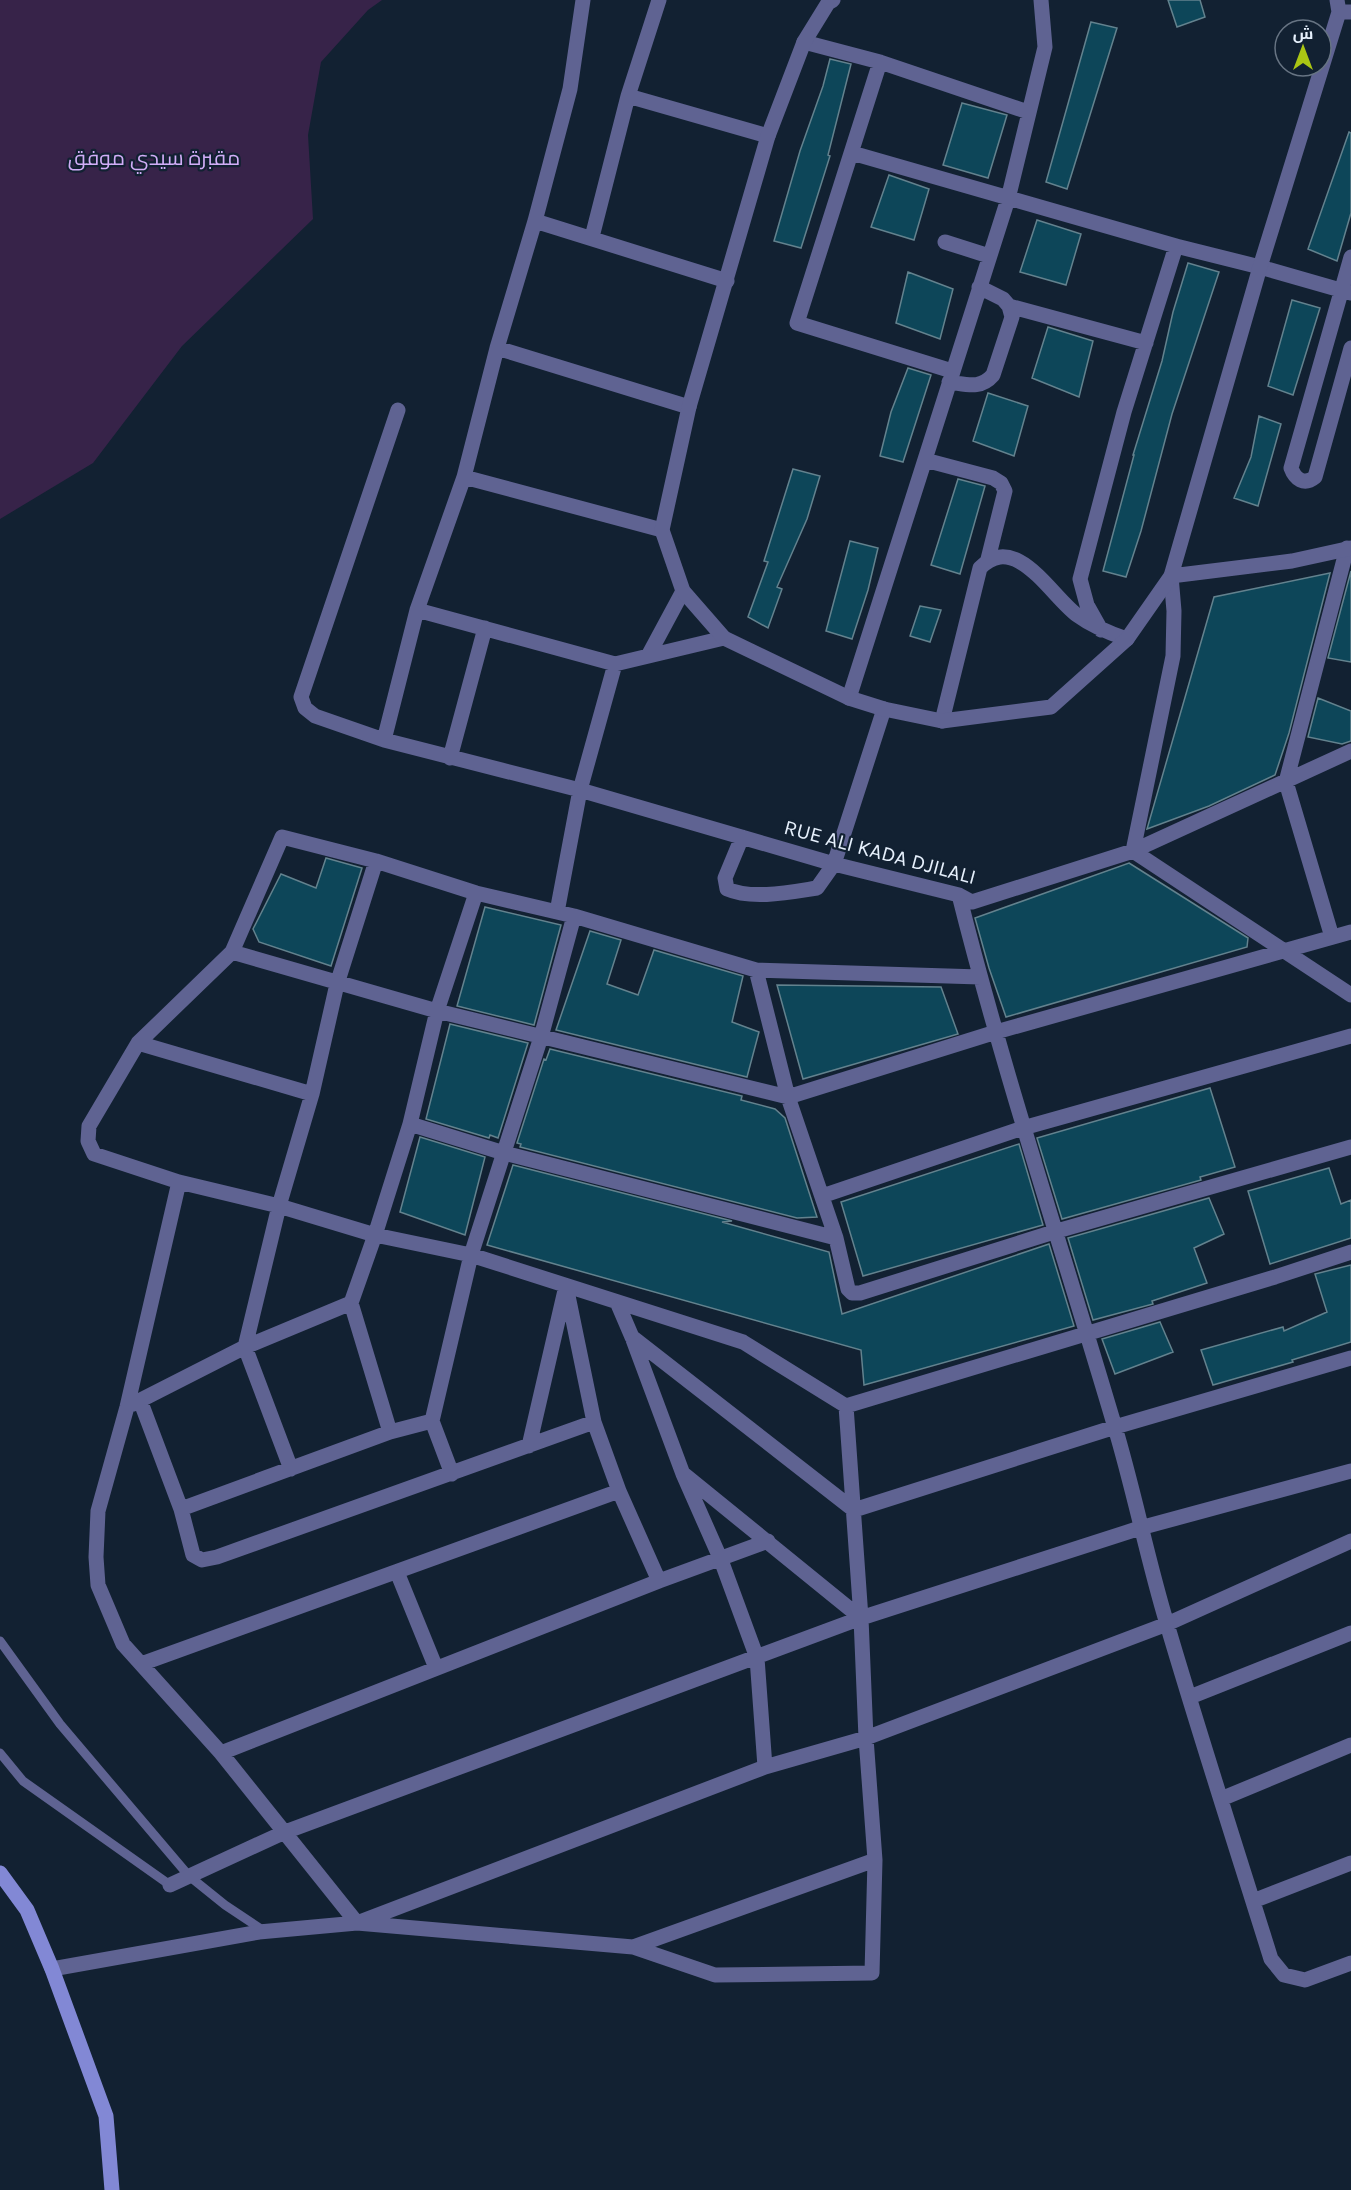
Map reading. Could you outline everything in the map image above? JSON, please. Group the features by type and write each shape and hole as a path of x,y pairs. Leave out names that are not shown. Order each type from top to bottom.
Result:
{"main road":[{"path":"0,1873 27,1910 52,1969 106,2116 112,2190"}],"street":[{"path":"384,740 417,610 464,477 496,348 535,221 570,89 583,0"},
{"path":"592,237 628,96 659,0"},
{"path":"849,698 1008,199 1045,47 1041,0"},
{"path":"827,1 804,42 768,136 689,407 662,530 683,591 724,638 849,698 884,709 942,721 1051,707 1127,639 1171,576 1260,267 1342,8"},
{"path":"804,42 880,62 1028,112"},
{"path":"880,62 797,323 977,385 987,383 993,375 1012,317 1009,306 1003,299 979,287"},
{"path":"628,96 768,136"},
{"path":"852,153 1176,246 1346,291"},
{"path":"535,221 727,281"},
{"path":"945,242 989,256"},
{"path":"1101,630 1087,604 1080,579 1124,412 1176,246"},
{"path":"1351,256 1346,291 1291,468 1294,477 1299,480 1310,481 1315,477 1351,348"},
{"path":"1009,306 1146,343"},
{"path":"496,348 689,407"},
{"name":"RUE ALI KADA DJILALI","path":"398,410 301,697 305,708 315,716 384,740 580,790 834,864 959,895 972,902 1133,851 1351,751"},
{"path":"925,460 993,478 1000,483 1005,492 988,559 980,568 942,721"},
{"path":"464,477 662,530"},
{"path":"1171,576 1292,561 1349,548 1286,782 1332,937"},
{"path":"988,559 1002,557 1016,560 1029,567 1075,614 1101,630 1127,639"},
{"path":"1171,576 1174,610 1173,656 1133,851 1351,995"},
{"path":"648,656 683,591"},
{"path":"417,610 615,664 724,638"},
{"path":"450,758 485,628"},
{"path":"557,912 580,790 615,664"},
{"path":"742,837 725,878 727,889 739,894 788,893 818,888 834,864 884,709"},
{"path":"980,977 756,970 574,916 476,893 376,861 282,837 232,952 138,1043 89,1126 88,1141 94,1154 178,1182 279,1206 375,1235 471,1255 743,1342 846,1406 1351,1252"},
{"path":"291,1469 245,1347 279,1206 312,1094 337,984 376,861"},
{"path":"390,1432 351,1303 410,1124 437,1011 476,893"},
{"path":"959,895 1023,1128 1057,1231 1115,1427 1167,1624 1271,1959 1284,1975 1305,1980 1351,1963"},
{"path":"452,1474 432,1421 471,1255 541,1037 574,916"},
{"path":"232,952 437,1011 788,1097 996,1032 1351,932"},
{"path":"756,970 788,1097 836,1238 848,1289 852,1293 860,1293 1057,1231 1351,1147"},
{"path":"822,1196 1023,1128 1351,1036"},
{"path":"138,1043 312,1094"},
{"path":"410,1124 504,1153 836,1238"},
{"path":"178,1182 134,1403 98,1511 96,1557 98,1585 123,1644 221,1753 357,1923"},
{"path":"566,1286 594,1422 619,1491 659,1581"},
{"path":"529,1446 566,1286"},
{"path":"617,1302 683,1474 721,1560 757,1658 765,1767"},
{"path":"134,1403 245,1347 351,1303"},
{"path":"632,1337 854,1510"},
{"path":"854,1510 1115,1427 1351,1358"},
{"path":"134,1403 181,1509 193,1554 202,1560 217,1557 594,1422"},
{"path":"52,1969 264,1931 357,1923 633,1947 715,1975 872,1973 875,1860 846,1406"},
{"path":"181,1509 390,1432 432,1421"},
{"path":"170,1886 285,1832 861,1618 1140,1528 1351,1471"},
{"path":"683,1474 861,1618"},
{"path":"141,1664 619,1491"},
{"path":"221,1753 659,1581 768,1541"},
{"path":"357,1923 765,1767 866,1737 1167,1624 1351,1541"},
{"path":"397,1572 436,1668"},
{"path":"1190,1697 1351,1633"},
{"path":"1221,1799 1351,1745"},
{"path":"633,1947 875,1860"},
{"path":"1253,1901 1351,1863"}],"lane":[{"path":"0,1641 60,1724 189,1876 225,1905 264,1931"},
{"path":"0,1753 22,1781 170,1886"}],"green space":[{"name":"مقبرة سيدي موفق","path":"0,0 382,0 368,10 321,62 308,135 313,219 182,346 93,463 0,519"}],"building":[{"path":"1168,0 1200,0 1205,17 1177,27"},
{"path":"1091,22 1117,28 1067,189 1046,182"},
{"path":"830,59 851,64 828,155 830,156 801,248 774,241"},
{"path":"962,103 1007,115 988,178 943,165"},
{"path":"1349,132 1351,133 1351,213 1337,261 1308,249"},
{"path":"889,175 929,189 914,240 871,227"},
{"path":"1037,220 1081,234 1066,285 1020,272"},
{"path":"1188,263 1219,272 1172,414 1141,531 1126,577 1103,571 1133,455 1162,361 1173,312"},
{"path":"908,272 953,289 940,339 896,323"},
{"path":"1292,300 1320,308 1293,395 1268,386"},
{"path":"1048,327 1093,341 1079,397 1032,378"},
{"path":"908,368 931,375 903,462 880,456 891,412"},
{"path":"988,393 1028,406 1014,456 973,441"},
{"path":"1259,416 1281,424 1258,506 1234,498 1251,457"},
{"path":"793,469 820,476 807,519 777,587 782,589 768,628 748,617 768,562 764,561"},
{"path":"958,479 985,486 960,574 931,565"},
{"path":"850,541 878,548 868,590 852,639 826,631"},
{"path":"1351,571 1351,662 1328,658"},
{"path":"1330,573 1289,733 1275,775 1209,806 1147,829 1214,597"},
{"path":"920,606 941,610 930,642 910,636"},
{"path":"1318,698 1351,711 1351,741 1342,744 1308,737"},
{"path":"326,858 362,868 331,966 259,942 253,929 281,874 316,888"},
{"path":"1129,863 1248,938 1247,947 1006,1017 975,918"},
{"path":"485,907 561,925 534,1025 457,1006"},
{"path":"590,931 621,940 607,984 638,995 654,950 743,976 732,1022 759,1032 747,1077 556,1030"},
{"path":"777,985 941,987 958,1034 803,1079"},
{"path":"450,1024 528,1043 498,1138 490,1135 489,1138 426,1119"},
{"path":"550,1049 742,1096 741,1100 775,1109 785,1118 817,1217 797,1218 520,1147 521,1144 517,1143 544,1059 546,1060"},
{"path":"1210,1088 1235,1167 1200,1177 1201,1180 1062,1219 1037,1138"},
{"path":"420,1137 485,1157 465,1235 400,1212"},
{"path":"1019,1144 1043,1225 863,1276 841,1202"},
{"path":"513,1165 732,1221 722,1222 829,1252 842,1314 1049,1244 1074,1326 864,1385 861,1350 487,1245"},
{"path":"1329,1168 1341,1204 1351,1200 1351,1238 1270,1264 1248,1191"},
{"path":"1209,1198 1224,1234 1194,1248 1207,1283 1152,1301 1153,1304 1093,1320 1068,1238"},
{"path":"1351,1265 1351,1342 1292,1360 1293,1362 1213,1385 1201,1350 1283,1327 1284,1331 1327,1312 1315,1274"},
{"path":"1160,1322 1173,1352 1115,1374 1102,1339"}]}
